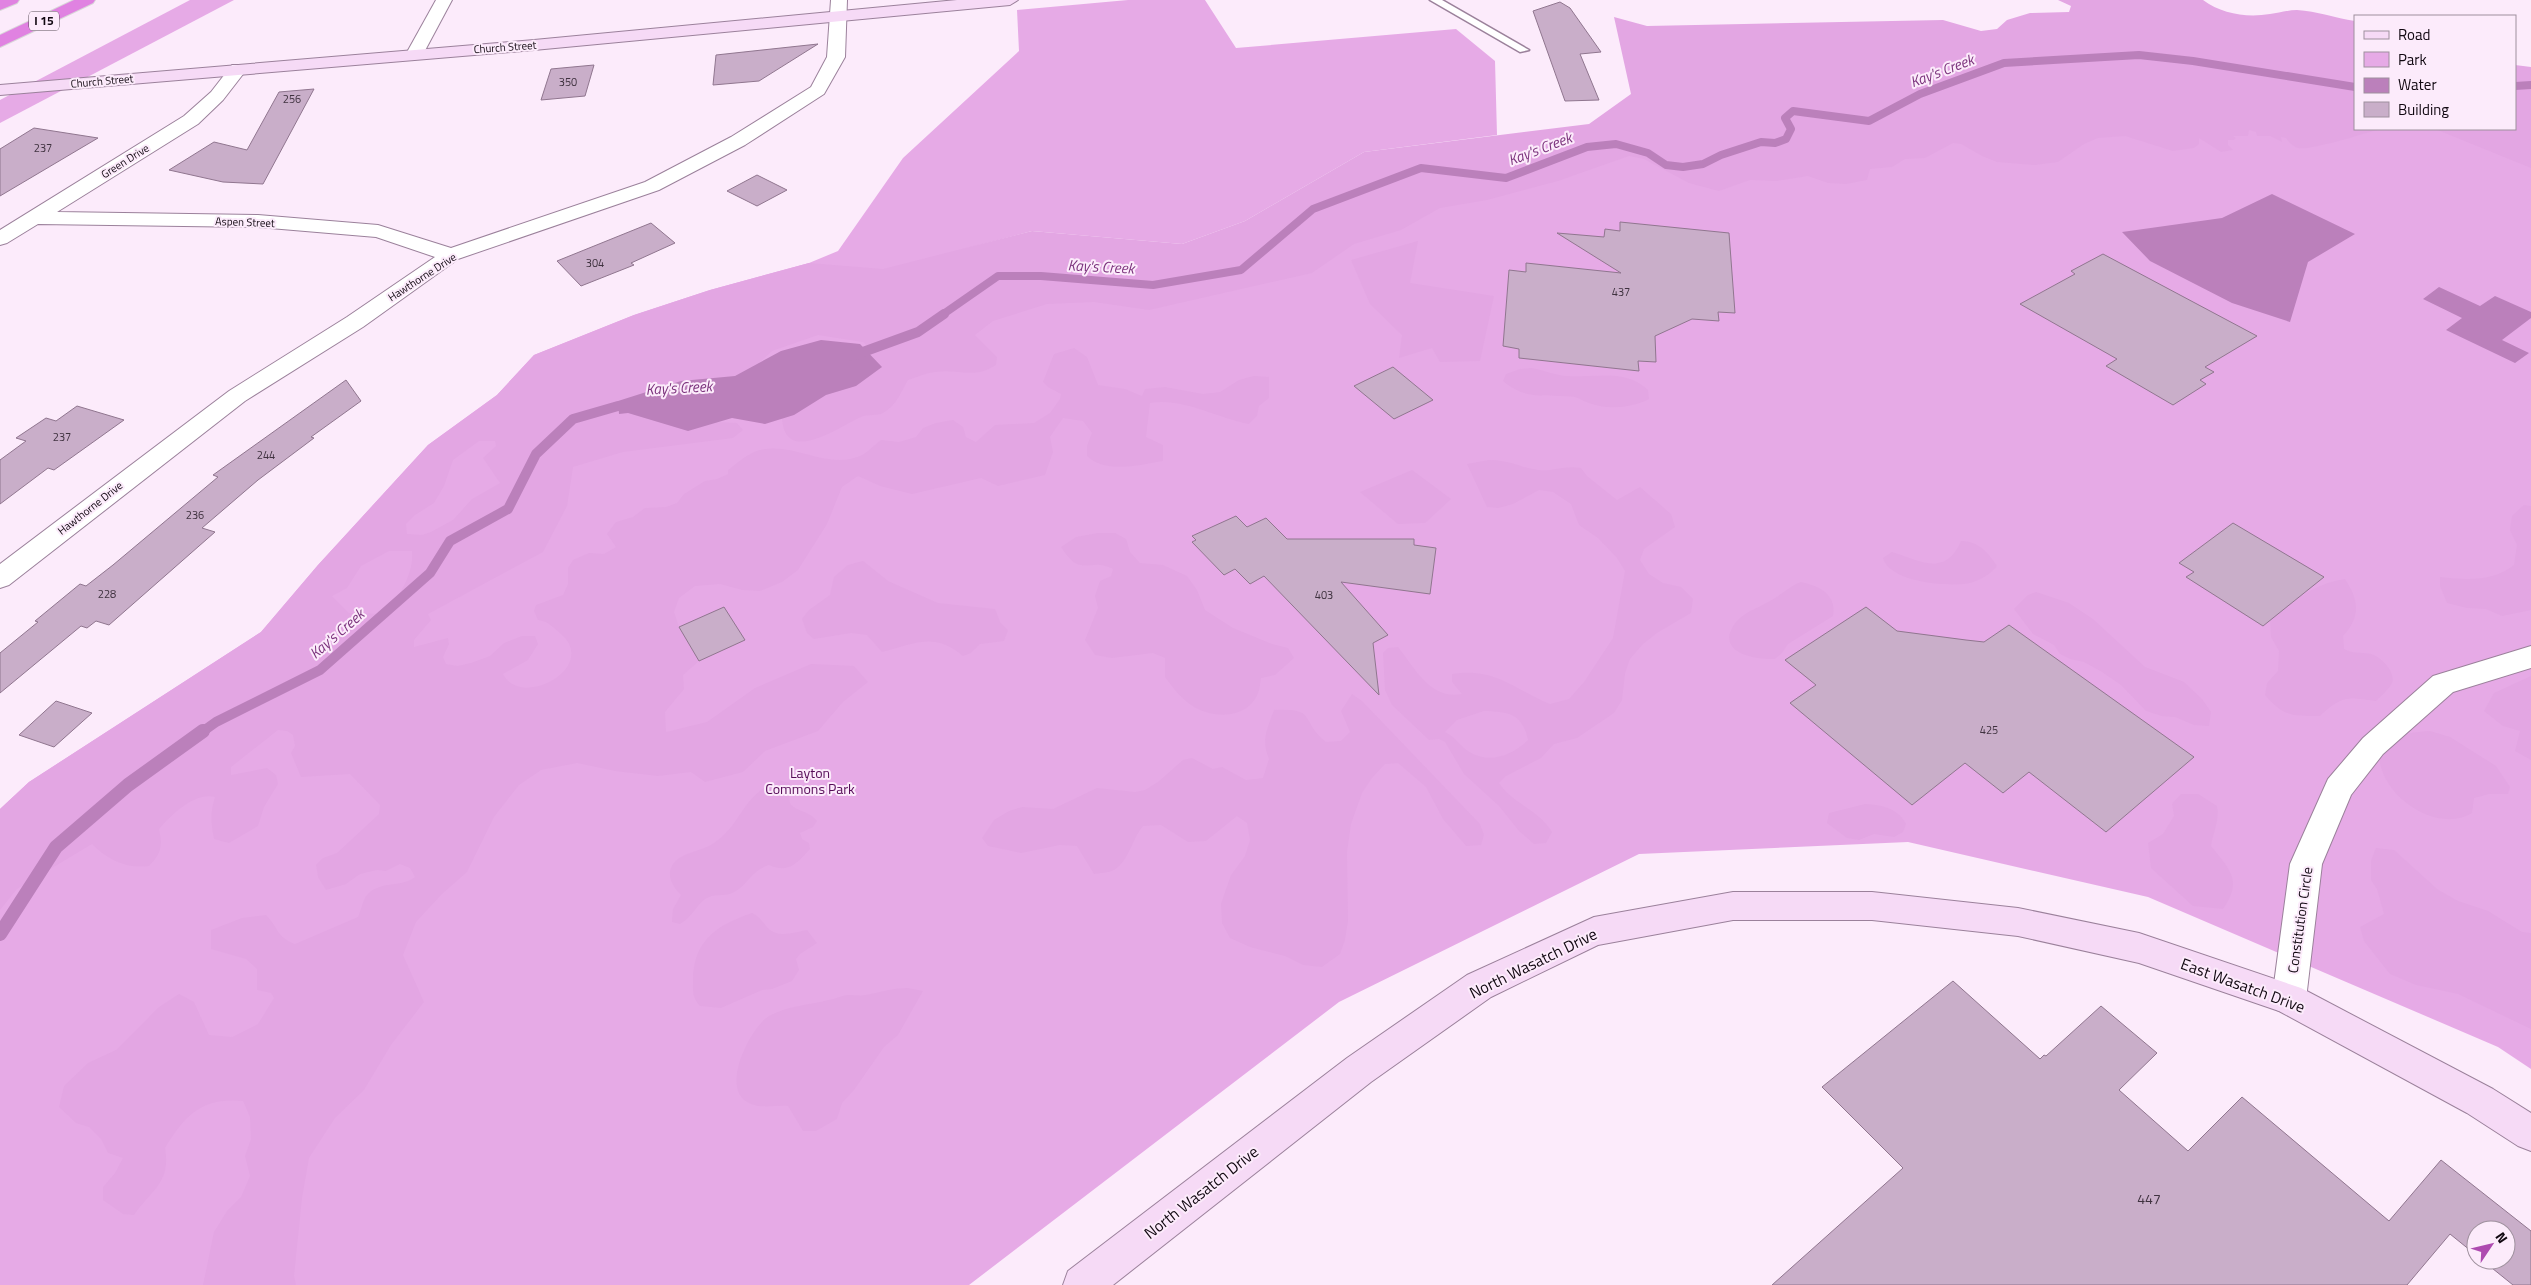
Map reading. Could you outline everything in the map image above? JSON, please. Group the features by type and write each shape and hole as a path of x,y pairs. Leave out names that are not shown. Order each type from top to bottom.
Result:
{"highway":[{"path":"0,5 11,0"},
{"name":"I 15","path":"0,42 88,0"}],"street":[{"path":"415,54 444,0"},
{"name":"Church Street","path":"0,90 415,54 839,8 1010,0"},
{"name":"Hawthorne Drive","path":"0,578 236,396 355,322 451,255 652,186 738,141 818,90 836,57 839,8"},
{"name":"Green Drive","path":"0,239 190,120 217,96 238,69"},
{"name":"Aspen Street","path":"35,218 258,221 378,231 451,255"},
{"name":"Constitution Circle","path":"2289,999 2306,864 2339,788 2373,746 2443,684 2531,657"},
{"name":"North Wasatch Drive","path":"1082,1285 1359,1070 1479,986 1594,931 1732,906 1872,906 2018,922"},
{"name":"East Wasatch Drive","path":"2018,922 2140,948 2289,999 2480,1101 2531,1133"}],"lane":[{"path":"1435,0 1524,50"}],"green space":[{"path":"190,0 234,0 0,123 0,100"},
{"name":"Layton Commons Park","path":"1128,0 1205,0 1236,48 1456,29 1495,61 1497,135 1364,152 1245,221 1182,244 1032,231 885,270 1113,283 1693,111 2354,130 2516,130 2531,89 2531,1069 2498,1047 2148,897 1908,842 1639,854 1339,1002 969,1285 0,1285 0,809 29,782 261,632 318,565 428,445 497,395 534,355 634,315 710,290 809,263 838,251 903,158 1019,51 1017,10"}],"shaded area":[{"path":"2058,0 2203,0 2218,9 2235,14 2261,15 2297,10 2354,21 2354,130 2377,130 2314,147 2298,148 2286,138 2281,137 2282,142 2270,136 2257,136 2256,132 2249,130 2248,136 2233,136 2236,138 2234,140 2228,140 2228,145 2233,150 2221,152 2199,138 2199,144 2194,148 2173,151 2125,136 2098,138 2084,144 2058,162 2035,165 1997,162 1961,144 1953,143 1925,158 1905,159 1892,167 1870,169 1867,180 1846,184 1828,183 1808,176 1777,181 1750,180 1719,191 1689,183 1644,159 1629,156 1558,181 1487,200 1440,208 1401,230 1354,244 1312,273 1149,310 1094,302 1047,304 993,321 975,335 997,357 996,365 980,372 935,372 908,380 895,402 883,413 861,417 828,434 803,442 793,440 785,432 782,418 846,363 873,351 863,342 818,335 772,351 758,364 715,422 737,423 743,430 733,438 623,452 573,467 567,506 543,552 428,614 431,620 414,640 414,647 448,638 449,644 443,657 446,664 458,666 490,656 504,643 522,636 535,636 538,644 528,660 503,674 513,684 525,688 540,686 553,680 564,671 571,659 570,647 561,634 545,622 538,620 534,611 536,605 563,595 568,584 568,568 573,560 589,553 604,554 616,547 607,534 616,522 633,517 645,508 666,507 677,503 684,494 705,481 717,479 728,474 728,470 754,452 767,449 781,449 821,458 847,460 863,455 881,440 899,442 916,437 923,428 936,423 953,420 963,427 966,437 976,442 995,425 1034,423 1050,413 1060,399 1061,394 1043,382 1054,354 1074,348 1087,357 1098,385 1125,389 1142,396 1145,389 1165,387 1203,394 1220,392 1239,380 1254,376 1269,377 1269,398 1259,406 1257,416 1249,424 1187,405 1162,402 1150,403 1146,437 1163,445 1163,461 1123,467 1113,467 1095,462 1087,456 1087,446 1092,433 1083,421 1063,418 1050,437 1053,452 1045,475 998,486 981,478 912,494 880,486 858,476 842,487 827,524 798,570 782,582 760,591 742,590 720,584 695,586 679,598 674,612 679,627 699,661 683,675 684,689 665,712 666,732 707,722 755,688 811,664 854,666 868,682 843,702 818,731 765,751 743,772 705,782 691,772 658,776 615,771 577,763 541,770 519,785 494,817 467,872 442,894 416,922 403,955 424,1002 391,1045 364,1090 335,1118 309,1158 302,1198 294,1276 296,1285 203,1285 214,1232 227,1211 241,1197 250,1176 245,1156 251,1139 250,1117 243,1101 216,1102 206,1105 196,1111 180,1126 165,1148 166,1160 163,1178 134,1215 123,1214 103,1200 103,1187 115,1173 123,1158 108,1153 101,1139 89,1127 76,1123 59,1107 64,1086 88,1063 116,1050 159,1007 179,994 194,1002 209,1035 232,1037 258,1024 274,998 271,993 257,990 257,969 246,959 211,949 211,930 242,918 266,915 284,938 295,944 358,917 363,902 372,890 404,882 415,877 410,868 400,864 386,871 377,870 360,874 346,884 326,890 318,877 316,865 323,858 337,853 379,814 380,805 350,774 301,777 291,753 295,746 293,735 287,731 278,730 231,767 231,775 267,768 276,775 278,784 264,807 258,826 229,843 214,839 212,808 215,797 207,796 200,798 177,811 159,829 160,849 156,858 149,866 125,865 104,855 92,844 17,889 0,910 0,809 29,782 261,632 318,565 428,445 497,395 534,355 634,315 710,290 809,263 883,269 1032,231 1182,244 1245,221 1364,152 1589,124 1631,94 1614,17 1647,26 1943,20 1981,31 1997,29 2007,20 2030,13 2069,12 2071,6","holes":["479,441 495,441 496,446 483,458 500,483 472,499 453,520 422,535 407,534 406,524 415,515 434,503 444,486 453,460","389,551 412,551 411,568 405,584 386,614 349,613 332,596 347,588 361,566"]},
{"path":"2516,65 2531,67 2531,168 2437,130 2516,130"},
{"path":"1418,241 1410,283 1494,296 1480,361 1440,362 1432,348 1399,358 1402,335 1370,304 1351,260"},
{"path":"1532,368 1566,376 1620,376 1639,383 1648,390 1649,399 1627,406 1604,407 1575,397 1521,392 1503,381 1506,374 1520,369"},
{"path":"1489,460 1502,461 1538,470 1569,467 1581,468 1587,476 1617,500 1640,487 1671,514 1675,527 1644,549 1640,560 1649,574 1663,583 1681,587 1693,599 1691,613 1657,633 1643,644 1630,659 1625,674 1622,700 1614,713 1577,738 1554,744 1541,758 1506,776 1499,783 1511,796 1547,824 1552,832 1546,843 1534,844 1519,831 1499,806 1464,774 1445,742 1439,739 1429,740 1392,705 1385,690 1383,653 1388,648 1398,647 1424,681 1441,692 1451,695 1462,694 1452,682 1452,674 1467,673 1493,676 1550,704 1569,699 1584,682 1613,638 1625,571 1617,558 1598,538 1579,525 1571,504 1553,492 1539,490 1513,504 1498,508 1487,507 1467,464","holes":["1484,711 1507,713 1518,719 1528,740 1509,753 1488,758 1469,752 1445,732 1457,720"]},
{"path":"1412,470 1451,499 1425,523 1398,524 1360,492"},
{"path":"2524,505 2531,506 2531,610 2502,616 2486,609 2467,608 2447,603 2440,586 2440,577 2469,579 2488,577 2506,571 2514,565 2517,545 2510,530 2512,516"},
{"path":"1098,533 1115,533 1126,539 1130,552 1140,563 1163,565 1187,576 1197,590 1205,610 1233,628 1272,644 1288,648 1294,658 1275,675 1261,678 1258,693 1253,702 1246,708 1238,712 1218,714 1199,710 1180,696 1165,677 1165,658 1153,653 1112,658 1095,655 1085,640 1098,608 1095,596 1100,581 1111,576 1113,569 1104,566 1086,566 1074,563 1061,547 1076,537"},
{"path":"1961,541 1973,543 1982,548 1997,566 1987,575 1973,582 1943,584 1918,581 1906,577 1888,566 1883,558 1892,552 1921,562 1939,563 1955,552"},
{"path":"863,561 888,581 938,603 995,609 1000,622 1008,630 1004,641 980,644 971,653 963,656 953,648 933,642 914,643 882,652 867,635 851,633 814,639 807,633 802,619 809,610 830,595 834,577 848,565"},
{"path":"2345,579 2353,594 2356,608 2353,622 2343,636 2344,649 2378,657 2390,671 2393,679 2392,683 2376,701 2346,699 2334,704 2320,716 2289,714 2278,708 2265,695 2267,683 2278,671 2279,651 2271,637 2270,620 2314,589"},
{"path":"1801,582 1825,592 1834,608 1833,616 1788,644 1775,659 1747,656 1733,647 1729,641 1730,632 1740,618"},
{"path":"2036,592 2069,603 2093,619 2145,667 2184,682 2202,699 2211,712 2209,726 2194,725 2175,717 2162,716 2146,711 2121,685 2102,672 2084,662 2070,659 2060,654 2054,645 2033,634 2014,609 2028,595"},
{"path":"2531,676 2531,760 2515,751 2520,731 2503,726 2484,711 2494,693"},
{"path":"1352,694 1362,701 1480,824 1484,835 1481,845 1466,846 1443,819 1426,787 1398,763 1385,764 1362,793 1351,824 1347,852 1348,921 1345,940 1340,954 1322,967 1303,965 1285,956 1250,947 1230,938 1222,923 1221,904 1231,875 1245,856 1250,840 1247,823 1237,816 1206,841 1188,842 1161,825 1143,826 1127,856 1119,866 1112,871 1094,874 1077,846 1060,845 1021,853 988,846 982,838 994,820 1009,811 1022,807 1053,809 1097,788 1135,792 1145,790 1158,782 1183,760 1192,758 1213,769 1222,767 1246,780 1263,778 1269,759 1265,740 1274,710 1303,713 1326,742 1341,741 1350,732 1341,711"},
{"path":"2430,731 2450,737 2496,766 2510,787 2508,794 2489,794 2474,798 2472,813 2458,818 2442,819 2412,807 2398,796 2388,783 2381,768 2379,753 2397,738 2407,734"},
{"path":"779,780 790,783 789,801 792,806 810,815 817,821 813,827 800,833 802,839 809,843 810,849 792,866 782,868 769,865 753,874 738,890 729,894 708,897 680,924 672,922 673,909 681,895 674,886 670,875 674,863 684,855 714,843 731,827 749,801 766,786"},
{"path":"2181,794 2198,794 2217,806 2217,821 2211,846 2224,862 2232,876 2233,883 2229,899 2223,909 2193,906 2151,868 2148,843 2163,834 2174,816 2172,804"},
{"path":"1865,804 1889,808 1899,814 1906,824 1903,832 1894,837 1874,834 1859,840 1847,838 1827,823 1829,813"},
{"path":"2376,848 2394,850 2437,889 2458,901 2488,911 2522,932 2531,933 2531,1029 2458,994 2416,985 2390,974 2364,941 2360,927 2384,914 2377,889 2371,880 2371,861"},
{"path":"752,913 759,917 775,933 785,934 807,930 817,943 800,954 796,959 799,970 792,981 772,989 762,990 721,1008 700,1006 694,997 693,981 697,955 702,945 718,929"},
{"path":"908,988 923,991 898,1035 884,1047 854,1090 842,1103 837,1119 816,1131 803,1131 788,1106 754,1105 744,1100 738,1092 738,1068 742,1055 755,1031 769,1016 791,1008 847,995 864,995 891,989"}],"water":[{"path":"2272,194 2355,234 2308,262 2290,322 2232,303 2150,261 2122,232 2222,218"},
{"path":"2439,287 2480,306 2495,296 2531,312 2531,318 2502,340 2529,353 2515,363 2446,330 2462,318 2423,299"},
{"path":"821,340 860,344 882,367 856,386 826,395 794,415 765,424 732,418 688,431 628,413 619,414 618,401 681,381 735,376 781,351"}],"building":[{"path":"1560,2 1570,8 1601,52 1580,54 1599,100 1565,101 1533,11"},
{"path":"818,44 759,81 713,85 716,55"},
{"path":"594,65 585,96 541,100 551,69"},
{"path":"314,89 263,184 223,182 169,170 214,142 247,150 279,92"},
{"path":"34,128 98,138 0,196 0,149"},
{"path":"757,175 787,190 757,206 727,191"},
{"path":"1620,222 1729,233 1735,313 1718,312 1719,321 1692,319 1655,336 1656,362 1638,361 1639,371 1519,358 1519,349 1503,346 1509,270 1526,272 1526,263 1621,273 1557,233 1604,237 1605,229 1620,231"},
{"path":"651,223 675,243 631,263 634,265 581,286 557,261"},
{"path":"2103,254 2257,336 2205,367 2214,372 2200,380 2206,384 2173,405 2106,366 2117,359 2020,304 2075,274 2071,271"},
{"path":"1393,367 1433,400 1394,419 1354,386"},
{"path":"346,380 361,401 311,437 314,438 258,480 202,528 215,532 109,625 96,621 87,628 81,626 0,693 0,653 38,622 35,621 80,584 86,586 113,565 218,477 213,475"},
{"path":"77,406 124,420 54,470 48,468 0,504 0,460 26,441 16,438 46,418 56,421"},
{"path":"1236,516 1247,527 1266,518 1287,539 1414,539 1414,545 1436,548 1430,594 1341,582 1388,635 1373,643 1379,695 1264,576 1250,584 1235,569 1224,575 1192,542 1196,540 1192,536"},
{"path":"2233,523 2324,577 2263,626 2186,577 2194,572 2179,563"},
{"path":"724,607 745,640 699,661 679,627"},
{"path":"1866,607 1897,631 1966,640 1984,642 2009,625 2194,757 2106,832 2029,772 2003,793 1965,763 1912,805 1790,703 1816,685 1785,660"},
{"path":"56,701 92,713 54,747 19,735"},
{"path":"1953,981 2040,1059 2044,1055 2046,1056 2101,1006 2157,1053 2119,1090 2188,1151 2242,1097 2389,1221 2441,1160 2531,1231 2531,1285 2513,1285 2494,1270 2516,1270 2516,1220 2466,1220 2466,1247 2450,1234 2407,1285 1772,1285 1903,1168 1822,1087"}],"waterway":[{"name":"Kay's Creek","path":"942,315 998,276 1041,276 1153,285 1241,270 1313,209 1421,168 1506,178 1587,147 1616,144 1648,153 1666,165 1683,167 1703,164 1721,155 1761,142 1775,143 1786,139 1791,129 1785,118 1793,111 1869,121 1920,94 2004,63 2139,55 2193,61 2354,87"},
{"name":"Kay's Creek","path":"2516,86 2531,85"},
{"name":"Kay's Creek","path":"852,356 918,332 944,314"},
{"name":"Kay's Creek","path":"202,732 216,722 320,670 430,573 450,541 508,509 536,454 573,419 618,406 634,406"},
{"name":"Kay's Creek","path":"0,934 56,847 128,785 203,731"}]}
